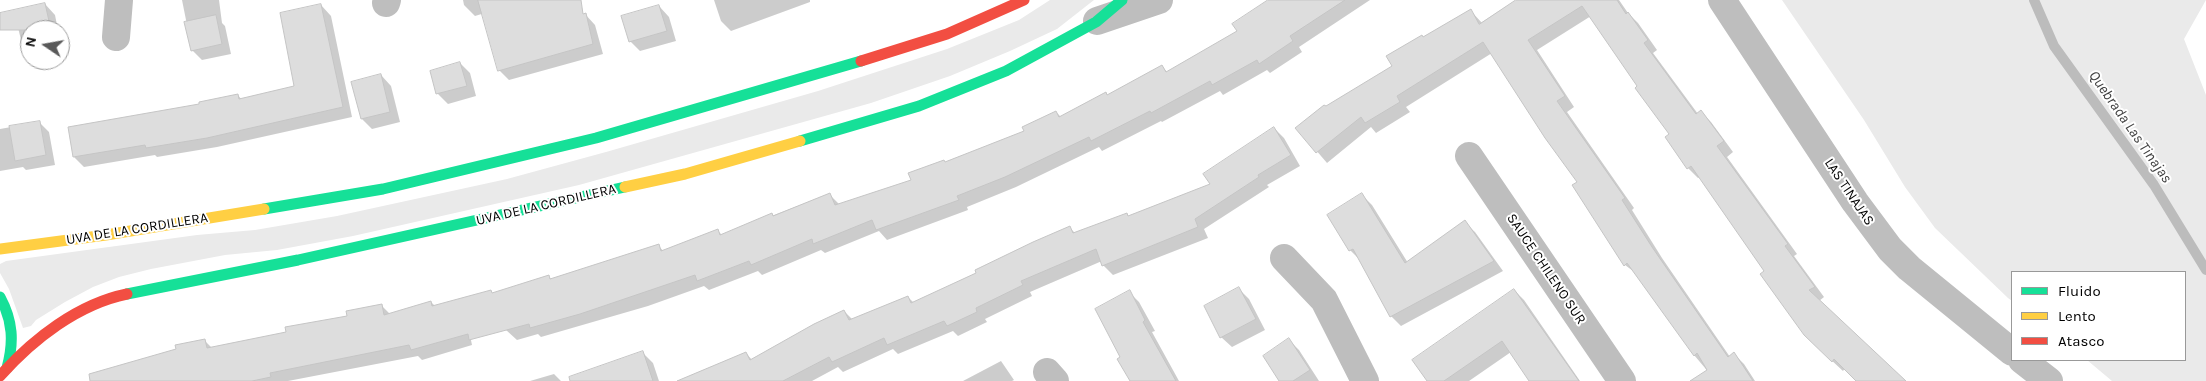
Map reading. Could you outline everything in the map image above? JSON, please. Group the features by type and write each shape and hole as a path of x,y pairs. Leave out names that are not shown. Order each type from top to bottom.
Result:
{"street":[{"path":"116,37 119,0"},
{"name":"UVA DE LA CORDILLERA","path":"0,249 106,234 383,189 596,138 910,47 947,34 1024,0"},
{"name":"UVA DE LA CORDILLERA","path":"1096,22 1122,0"},
{"name":"UVA DE LA CORDILLERA","path":"4,372 24,351 64,321 111,297 298,260 685,174 919,106 1006,70 1096,22 1159,0"},
{"name":"LAS TINAJAS","path":"1722,0 1855,202 1884,241 1909,268 2011,351"},
{"name":"SAUCE CHILENO SUR","path":"1469,156 1622,381"},
{"path":"1284,258 1324,300 1365,381"},
{"path":"0,297 6,306 12,327 13,348 4,372"},
{"path":"2023,361 2049,381"}],"shaded area":[{"path":"1050,0 1094,0 1057,29 950,76 871,103 579,185 353,236 277,250 225,255 119,277 93,287 36,320 31,326 23,328 9,289 0,273 0,264 6,261 197,235 255,230 337,216 507,179 818,91 947,49 1019,20"},
{"path":"1782,0 2206,0 2184,39 2206,95 2206,381 2112,381 2088,361 2186,361 2186,271 2011,271 2011,300 1935,228 1905,187 1864,120"}],"building":[{"path":"478,0 581,0 583,14 586,13 593,44 498,71"},
{"path":"1268,0 1345,0 1290,36 1293,41 1259,64 1257,60 1212,85 1210,81 1151,113 1150,111 1091,141 1089,137 1005,177 957,196 959,200 876,230 872,220 813,244 812,239 751,265 749,261 697,281 695,275 580,314 530,328 529,324 469,340 468,334 411,350 409,345 270,373 271,377 252,381 90,381 89,374 176,349 175,345 205,339 207,348 286,332 285,327 347,316 346,311 382,304 384,315 431,301 432,306 491,290 492,293 549,275 550,279 659,244 661,251 718,229 720,235 772,213 773,216 830,193 835,205 911,180 908,173 944,160 945,162 1024,131 1022,127 1056,111 1059,117 1106,92 1107,95 1162,65 1166,72 1237,31 1232,24"},
{"path":"1516,0 1617,0 1648,40 1644,43 1696,114 1701,110 1724,141 1717,146 1788,244 1785,246 1815,287 1809,290 1906,381 1856,381 1834,359 1832,362 1804,335 1760,274 1764,271 1691,166 1687,169 1665,137 1669,134 1635,88 1637,86 1582,6 1528,40 1565,96 1557,101 1625,198 1622,200 1652,247 1728,357 1734,352 1753,381 1690,381 1707,370 1697,353 1694,356 1627,263 1624,266 1572,185 1577,182 1545,138 1483,42 1397,96 1400,102 1365,123 1361,117 1316,153 1295,128 1324,105 1326,106 1392,66 1386,56 1422,35 1423,37 1471,9 1479,24"},
{"path":"45,3 49,20 20,20 20,30 0,30 0,13"},
{"path":"321,4 343,107 207,138 146,148 145,145 73,157 68,127 199,104 199,102 238,94 239,99 294,86 280,13"},
{"path":"659,5 667,31 629,42 621,16"},
{"path":"216,15 222,44 191,51 184,22"},
{"path":"460,62 467,86 436,94 430,71"},
{"path":"381,74 390,112 361,119 351,82"},
{"path":"40,121 46,155 15,161 9,126"},
{"path":"1274,127 1291,155 1258,175 1259,177 1195,219 1198,227 1102,266 1096,249 1021,281 1023,285 976,308 977,312 947,326 944,321 887,345 884,338 832,362 829,357 783,381 677,381 746,352 750,360 814,324 844,310 849,320 908,296 911,303 976,273 975,270 1070,226 1073,233 1127,213 1128,216 1210,184 1203,174"},
{"path":"1362,193 1405,263 1465,220 1494,261 1390,317 1353,249 1349,251 1327,215"},
{"path":"1239,287 1256,319 1220,338 1204,306"},
{"path":"1514,289 1579,381 1529,381 1502,341 1444,381 1427,381 1412,360"},
{"path":"1130,290 1145,320 1143,322 1176,381 1130,381 1117,359 1120,357 1095,309"},
{"path":"1289,338 1310,370 1293,381 1279,381 1263,356"},
{"path":"643,351 653,381 570,381 569,377"}],"waterway":[{"name":"Quebrada Las Tinajas","path":"2034,0 2054,46 2154,185 2206,270"}],"traffic: fast":[{"path":"800,141 919,106 1006,71 1096,22 1122,0"},
{"path":"264,209 383,189 596,138 861,61"},
{"path":"127,294 298,260 625,187"},
{"path":"0,297 8,315 11,332 11,349 7,368"}],"traffic: slow":[{"path":"625,187 685,174 800,141"},
{"path":"0,249 106,235 264,209"}],"traffic: jam":[{"path":"861,61 947,34 1024,0"},
{"path":"0,376 27,349 58,325 91,306 127,294"}]}
